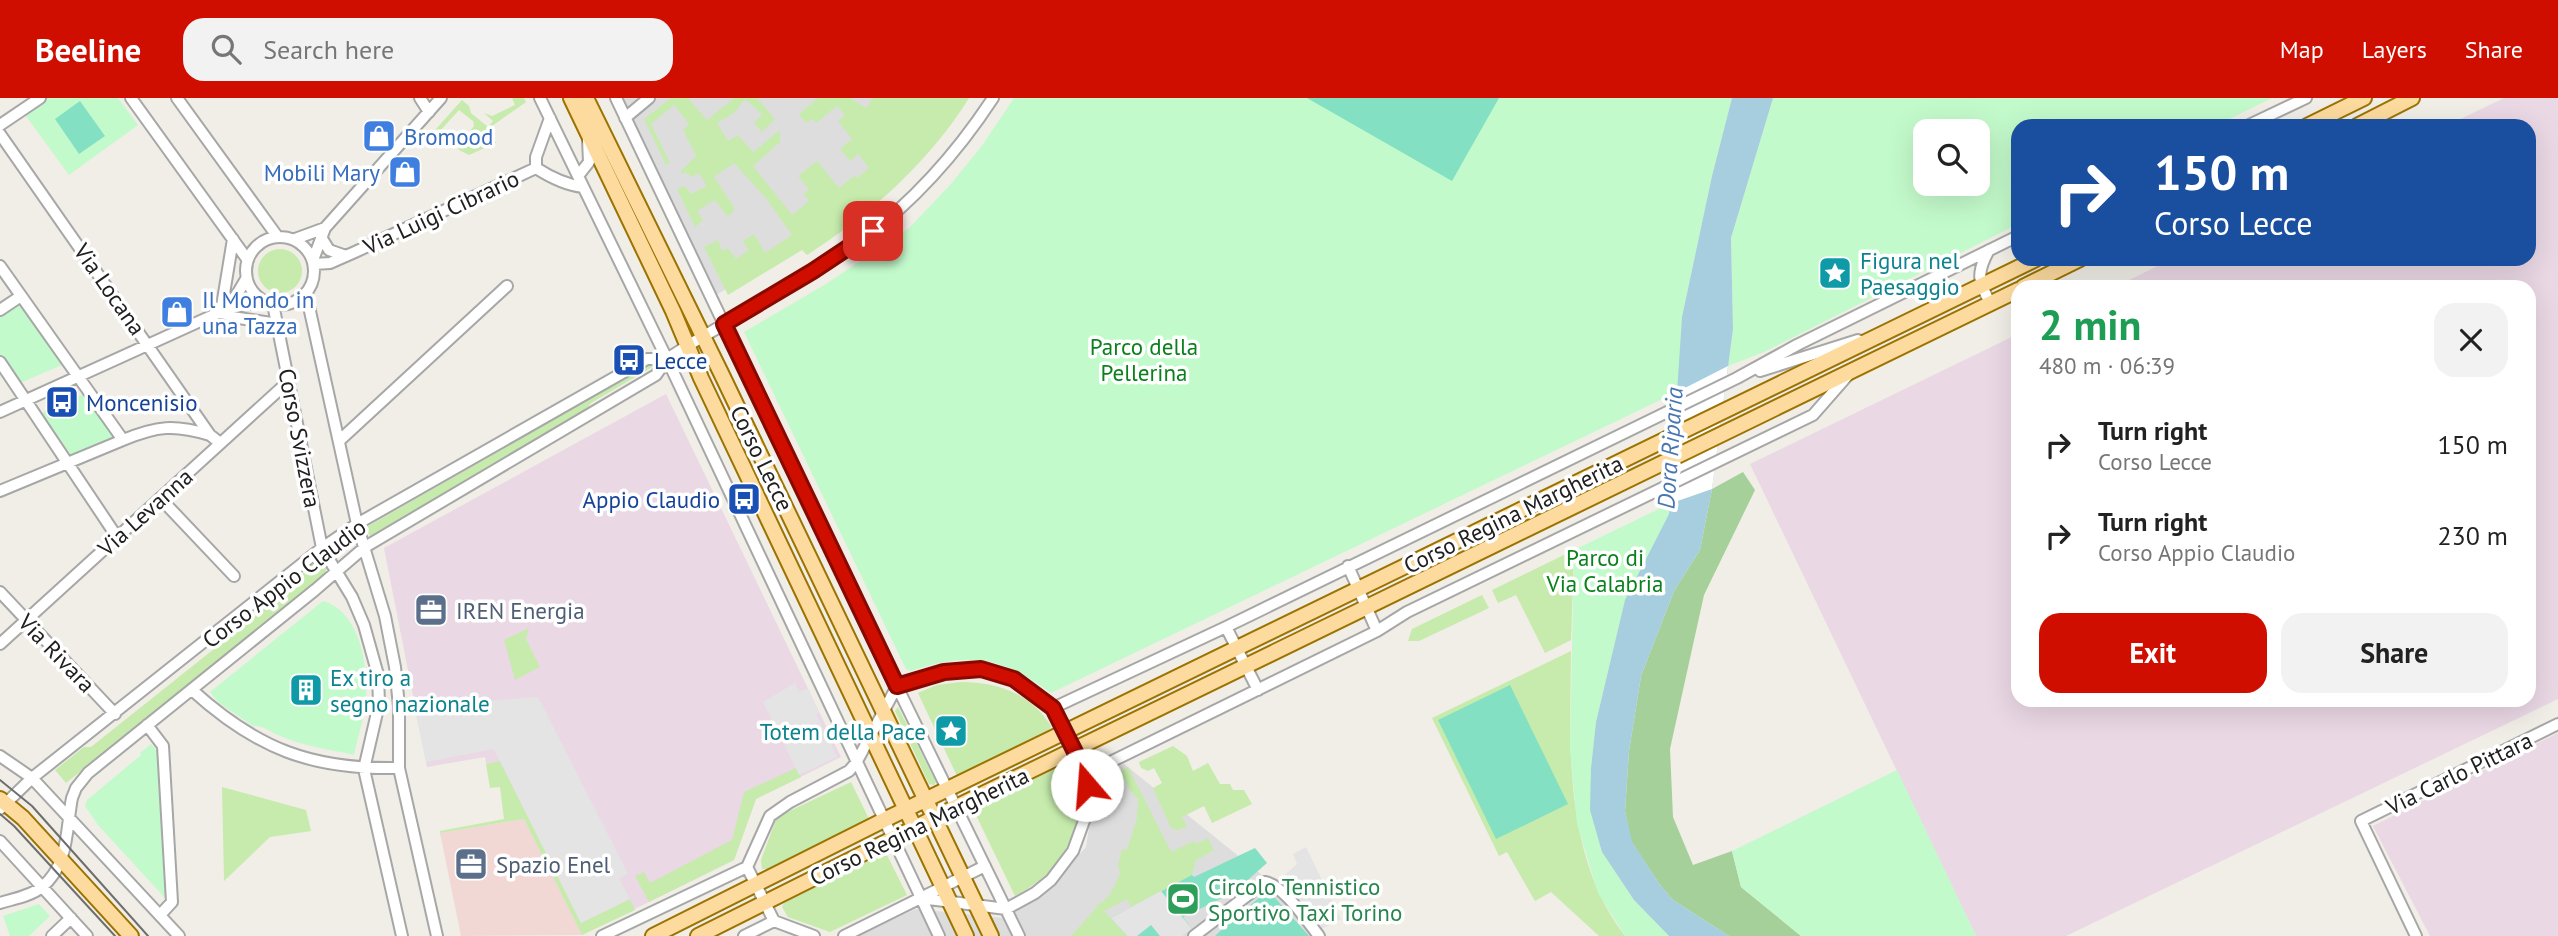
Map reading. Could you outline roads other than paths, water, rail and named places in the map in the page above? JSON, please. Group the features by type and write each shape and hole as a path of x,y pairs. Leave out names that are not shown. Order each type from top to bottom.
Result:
{"main road":[{"name":"Corso Lecce","path":"571,98 966,936"},
{"name":"Corso Lecce","path":"586,98 991,936"},
{"path":"2321,119 2364,98"},
{"path":"2371,119 2412,98"},
{"name":"Corso Regina Margherita","path":"653,936 884,820 2021,266"},
{"path":"2037,280 2066,266"},
{"name":"Corso Regina Margherita","path":"698,936 956,807 2011,294"},
{"path":"2,803 62,861 131,936"}],"street":[{"path":"0,125 40,98"},
{"path":"131,98 247,259"},
{"path":"177,98 277,236"},
{"path":"420,98 429,111"},
{"path":"0,412 225,310 268,303 291,303 306,293 313,279 313,262 323,233 440,98"},
{"name":"Corso Lecce","path":"540,98 667,359 939,936"},
{"name":"Corso Lecce","path":"616,98 1019,936"},
{"path":"625,118 649,98"},
{"name":"Corso Appio Claudio","path":"62,861 72,798 81,780 147,725 365,547 656,375 667,359 860,241 912,198 956,150 992,98"},
{"path":"2262,119 2306,98"},
{"name":"Via Luigi Cibrario","path":"536,168 536,157 550,118"},
{"path":"581,182 589,162 588,133"},
{"name":"Via Locana","path":"0,134 210,435 220,443"},
{"name":"Via Luigi Cibrario","path":"536,168 565,183 581,182"},
{"name":"Via Luigi Cibrario","path":"313,262 323,265 346,256 536,168"},
{"path":"268,303 250,288 246,279 247,259 259,243 277,236 295,239 323,233"},
{"name":"Via Luigi Cibrario","path":"323,233 329,250 346,256"},
{"path":"225,310 233,239"},
{"path":"295,239 309,251 313,262"},
{"name":"Corso Regina Margherita","path":"1053,708 1648,422 2011,239"},
{"path":"1989,250 1980,266 1980,286 1991,304"},
{"path":"0,266 122,440"},
{"path":"225,310 246,279"},
{"name":"Corso Svizzera","path":"340,440 507,286"},
{"name":"Corso Svizzera","path":"306,293 357,524 385,617 395,667 399,706 400,768 437,936"},
{"path":"0,310 21,296"},
{"name":"Corso Svizzera","path":"268,303 278,324 322,548 364,625 378,675 379,704 364,769 402,936"},
{"path":"225,310 232,317 278,324"},
{"name":"Corso Regina Margherita","path":"1737,378 1894,329"},
{"name":"Corso Appio Claudio","path":"2,803 322,548 357,524 648,359 667,359"},
{"path":"0,362 117,537"},
{"name":"Corso Regina Margherita","path":"1086,774 1377,631 1407,612 1814,415 1851,372"},
{"name":"Via Levanna","path":"0,644 289,381"},
{"path":"2,487 146,431 166,427 192,429 210,435"},
{"path":"161,499 234,576"},
{"path":"1348,566 1377,631"},
{"name":"Via Rivara","path":"0,592 115,714"},
{"path":"1226,627 1258,690"},
{"path":"602,936 747,867 770,816 790,802 849,771 856,763 897,686 944,672 981,669 1014,679 1053,708 1086,774 1088,801 1073,851 1051,880 1035,893 1006,909 977,905 946,894 921,898 844,936"},
{"path":"192,690 235,725 275,749 295,756 364,769 400,768"},
{"name":"Via Carlo Pittara","path":"2416,936 2361,821 2558,724"},
{"path":"147,725 163,746 172,902 160,915"},
{"path":"0,756 32,778 179,936"},
{"path":"0,841 87,936"},
{"path":"0,904 42,887 62,861"},
{"path":"946,894 963,877 985,866"},
{"path":"747,867 774,922 814,936"},
{"path":"1194,936 1265,882 1272,883 1287,897 1319,936"},
{"path":"52,936 71,918"},
{"path":"744,936 774,922"}],"water":[{"path":"1732,98 1773,98 1731,238 1733,329 1712,489 1700,550 1674,591 1641,676 1629,751 1625,811 1632,842 1660,885 1673,900 1729,936 1669,936 1634,900 1602,852 1590,810 1591,768 1596,722 1625,600 1669,514 1682,317 1712,176"}],"tram line":[{"path":"0,780 32,806 148,936"},
{"path":"0,814 115,936"}],"place":[{"name":"Bromood","path":"379,136"},
{"name":"Mobili Mary","path":"405,172"},
{"name":"Figura nel Paesaggio","path":"1835,273"},
{"name":"Il Mondo in una Tazza","path":"177,312"},
{"name":"Lecce","path":"629,360"},
{"name":"Moncenisio","path":"62,402"},
{"name":"Appio Claudio","path":"744,499"},
{"name":"IREN Energia","path":"431,610"},
{"name":"Ex tiro a segno nazionale","path":"306,690"},
{"name":"Totem della Pace","path":"951,731"},
{"name":"Spazio Enel","path":"471,864"},
{"name":"Circolo Tennistico Sportivo Taxi Torino","path":"1183,899"}],"park label":[{"name":"Parco della Pellerina","path":"1144,359"},
{"name":"Parco di Via Calabria","path":"1605,570"}],"water label":[{"name":"Dora Riparia","path":"1670,448"}]}
